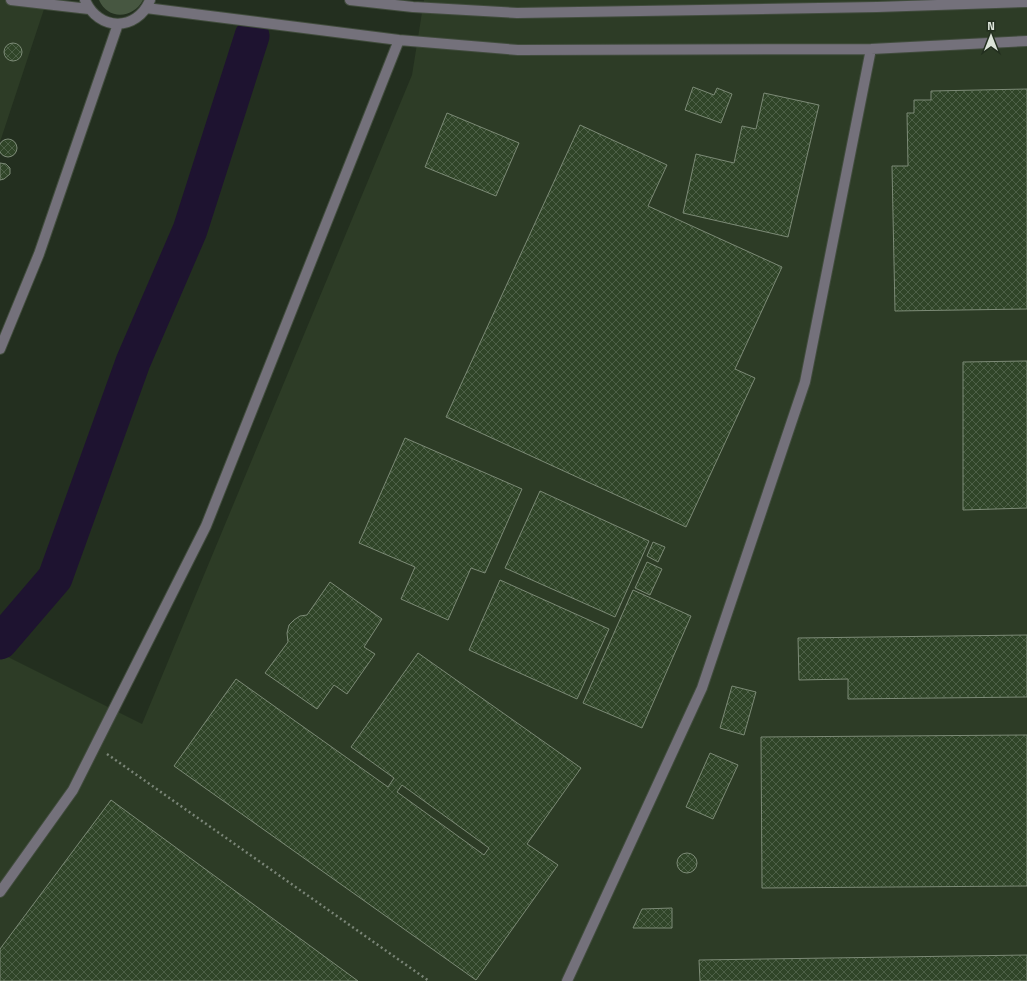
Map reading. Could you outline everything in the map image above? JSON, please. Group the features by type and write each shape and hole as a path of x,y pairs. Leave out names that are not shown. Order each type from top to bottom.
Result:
{"street":[{"path":"11,0 87,5 97,17 107,22 118,24 129,22 139,16 148,4 399,40 518,50 871,49 1027,41"},
{"path":"350,0 414,3 517,13 877,4 1027,2"},
{"path":"0,349 39,254 118,24"},
{"path":"0,892 73,790 206,526 399,40"},
{"path":"567,981 702,688 805,382 871,49"}],"path":[{"path":"96,746 429,981"}],"shaded area":[{"path":"0,0 47,0 0,142"},
{"path":"99,0 143,0 134,11 121,15 108,11 103,7"},
{"path":"424,0 1027,0 1027,981 0,981 0,653 142,724 412,75"}],"building":[{"path":"13,43 19,46 22,52 19,58 13,61 7,58 4,52 7,46"},
{"path":"693,87 714,95 717,88 732,94 721,123 685,110"},
{"path":"1027,89 1027,309 895,311 892,166 908,166 907,113 914,113 914,100 931,100 931,91"},
{"path":"764,93 819,105 788,237 683,213 696,154 734,163 742,126 756,129"},
{"path":"447,113 519,143 496,196 425,167"},
{"path":"580,125 667,165 648,206 782,267 735,369 755,378 686,527 446,417"},
{"path":"4,139 12,139 17,144 15,155 12,157 4,157 -1,152 -1,144"},
{"path":"0,163 6,164 10,168 10,174 4,179 0,180"},
{"path":"1027,361 1027,508 963,510 963,362"},
{"path":"405,438 522,489 485,573 471,568 448,620 401,599 415,567 359,543"},
{"path":"540,491 649,541 615,617 505,568"},
{"path":"653,542 665,547 658,562 647,556"},
{"path":"647,562 662,569 650,595 635,588"},
{"path":"500,580 609,629 577,699 469,650"},
{"path":"330,582 382,619 364,647 375,654 347,694 334,685 317,709 265,673 288,642 287,633 289,625 300,616 307,615"},
{"path":"633,590 691,616 642,728 583,703"},
{"path":"1027,635 1027,697 848,699 848,679 799,680 798,638"},
{"path":"418,653 581,768 527,844 558,865 476,980 174,766 236,679 388,787 394,778 351,747","holes":["402,785 489,848 484,855 397,792"]},
{"path":"732,686 756,692 744,735 720,728"},
{"path":"1027,735 1027,886 762,888 761,737"},
{"path":"710,753 738,765 713,819 686,807"},
{"path":"111,800 358,981 0,981 0,949"},
{"path":"687,853 694,856 697,863 694,870 687,873 680,870 677,863 680,856"},
{"path":"672,908 672,928 633,928 642,909"},
{"path":"1027,955 1027,981 700,981 699,960"}],"waterway":[{"path":"0,642 55,578 133,362 190,230 252,36"}]}
